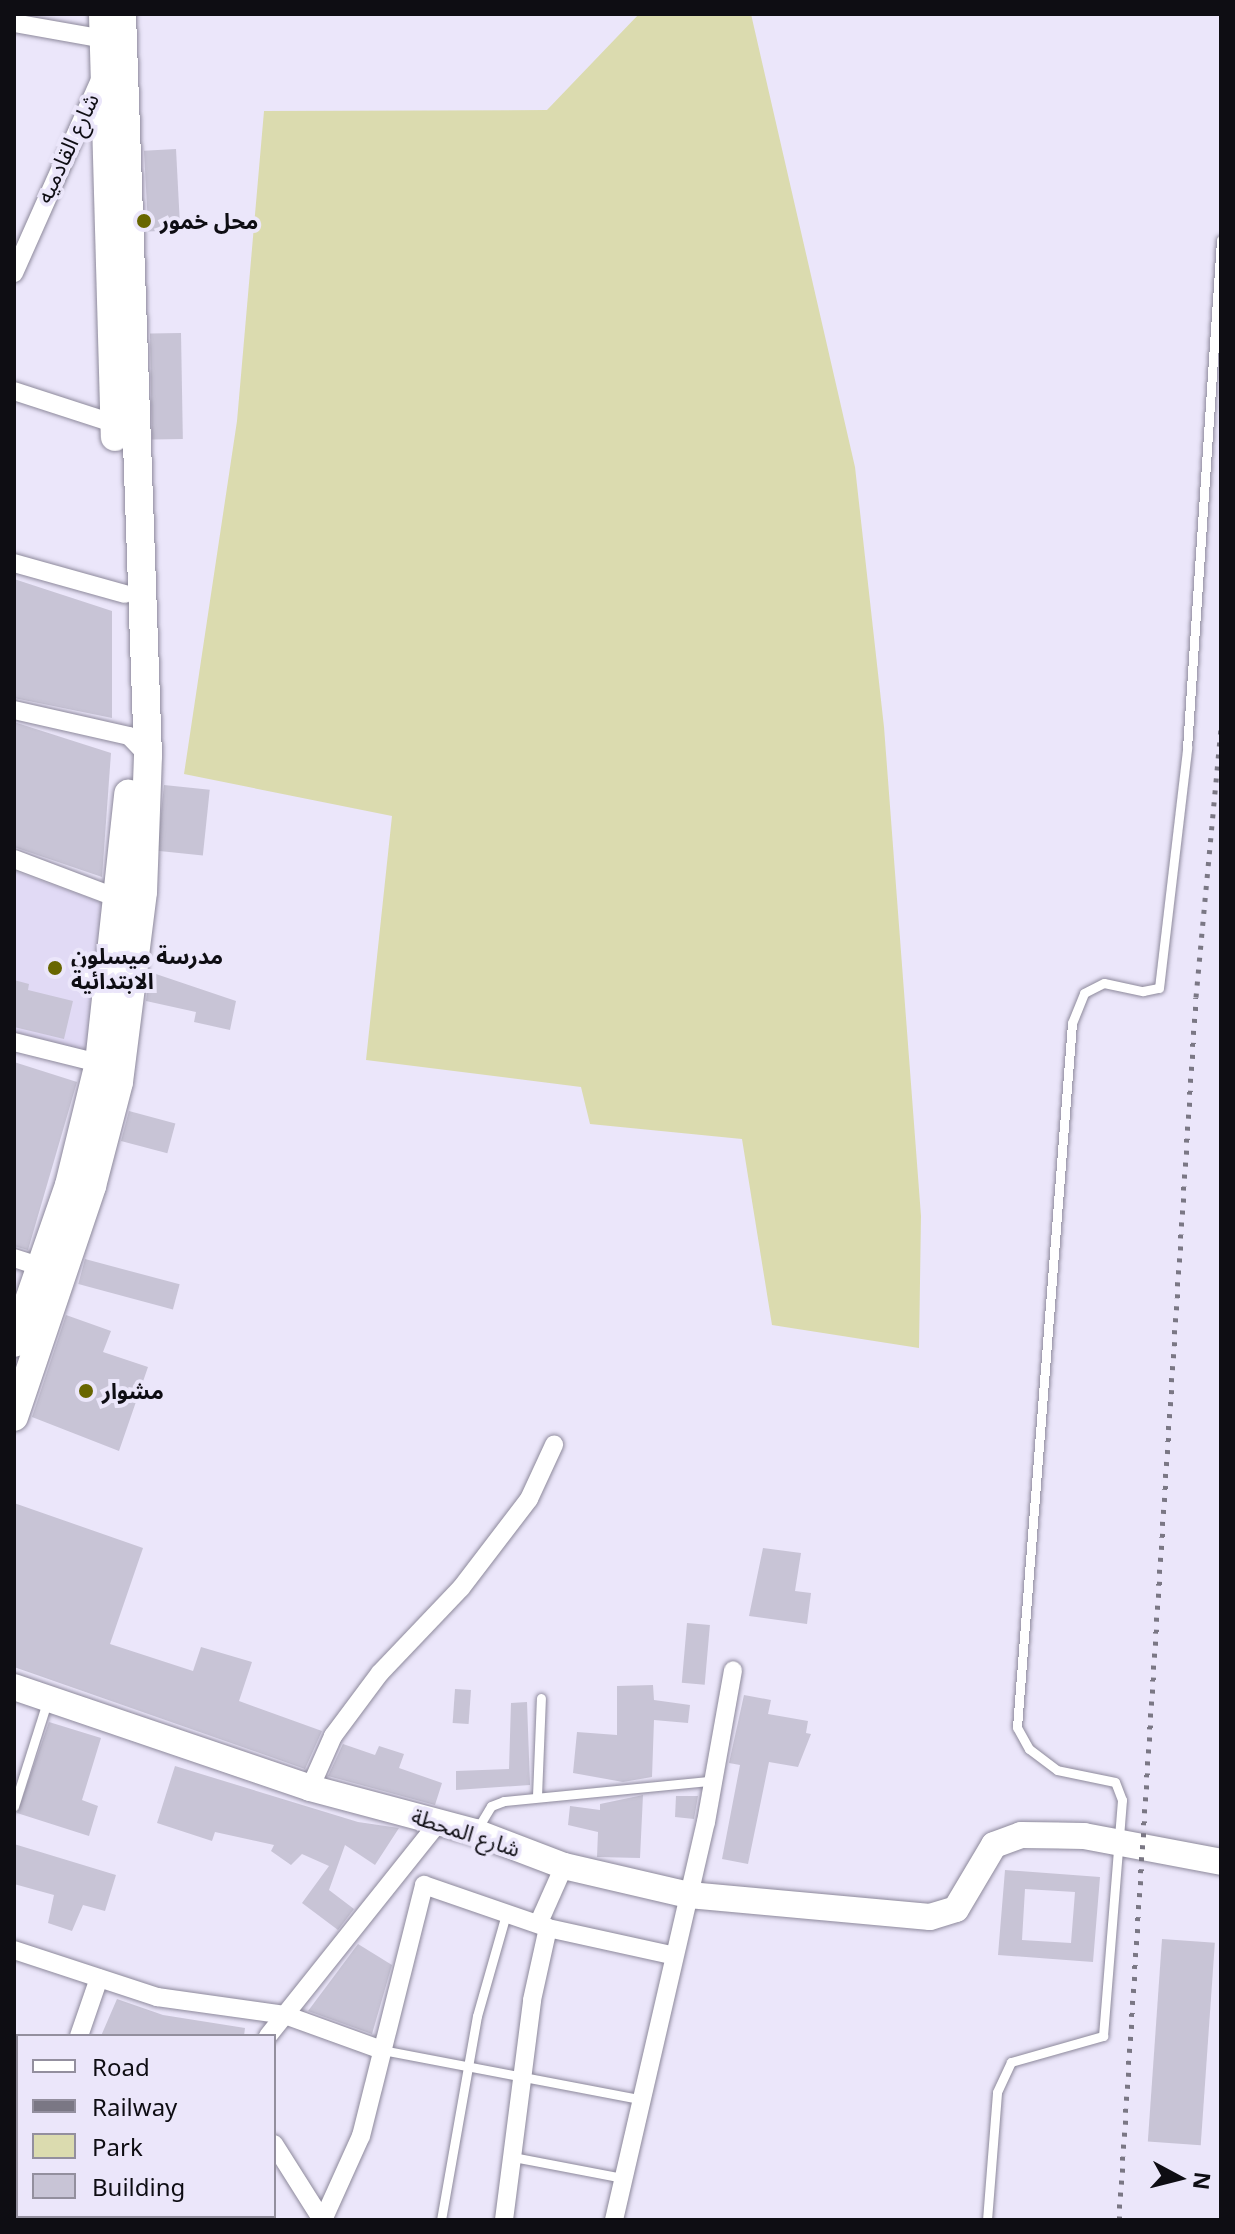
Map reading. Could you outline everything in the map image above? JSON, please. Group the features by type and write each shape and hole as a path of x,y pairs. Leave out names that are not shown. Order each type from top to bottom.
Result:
{"main road":[{"path":"14,1417 92,1186 119,1082 143,892 124,427 114,69 122,14"},
{"path":"103,26 114,69"},
{"path":"14,1343 41,1267 99,1063 139,746 125,594 124,427"},
{"name":"شارع المحطة","path":"14,1687 310,1788 475,1832 564,1866 689,1895 930,1917 956,1909 985,1857 1006,1838 1057,1834 1116,1845"},
{"path":"1116,1845 1221,1862"}],"street":[{"path":"14,23 103,26"},
{"name":"شارع القادميه","path":"14,273 114,69"},
{"path":"14,391 124,427"},
{"path":"14,563 125,594"},
{"path":"14,710 139,746"},
{"path":"14,859 120,899"},
{"path":"14,1042 99,1063"},
{"path":"14,1258 41,1267"},
{"path":"310,1788 333,1736 380,1673 461,1588 529,1499 554,1445"},
{"path":"614,2220 671,1955 689,1895 733,1670"},
{"path":"270,2034 439,1822"},
{"path":"504,2220 544,1924 564,1866"},
{"path":"323,2220 361,2136 379,2049 424,1885 544,1924 671,1955"},
{"path":"14,1950 157,1997 285,2015 379,2049"},
{"path":"80,2034 99,1978"},
{"path":"276,2147 323,2220"}],"lane":[{"path":"987,2220 997,2092 1011,2062 1103,2036 1122,1800 1115,1782 1057,1770 1029,1749 1017,1727 1072,1023 1084,993 1104,983 1143,991 1159,988 1187,748 1221,240"},
{"path":"80,971 110,979"},
{"path":"537,1796 541,1698"},
{"path":"14,1806 48,1699"},
{"path":"475,1832 491,1806 537,1796 709,1781"},
{"path":"441,2220 467,2066 507,1910"},
{"path":"379,2049 640,2099"},
{"path":"513,2157 623,2178"}],"shaded area":[{"name":"مدرسة ميسلون الابتدائية","path":"14,871 103,903 88,1052 14,1032"}],"green space":[{"path":"639,14 751,14 855,467 884,727 921,1216 919,1348 772,1325 742,1139 590,1124 581,1087 366,1060 392,816 184,774 237,421 264,111 547,110"}],"building":[{"path":"176,149 180,230 148,232 144,151"},
{"path":"181,333 183,439 152,440 150,334"},
{"path":"14,579 112,611 112,718 14,698"},
{"path":"14,722 111,753 102,877 14,847"},
{"path":"164,785 210,790 203,855 157,851"},
{"path":"150,972 236,1001 230,1030 194,1022 196,1012 146,1001"},
{"path":"14,980 29,984 28,990 73,1001 64,1039 14,1027"},
{"path":"14,1062 77,1082 28,1250 14,1246"},
{"path":"129,1111 175,1123 167,1153 121,1141"},
{"path":"85,1259 180,1284 173,1309 78,1284"},
{"name":"مشوار","path":"66,1315 111,1331 103,1352 148,1367 119,1451 32,1417"},
{"path":"14,1503 143,1548 110,1644 193,1671 201,1647 252,1662 239,1701 322,1731 305,1769 14,1667"},
{"path":"763,1548 801,1553 795,1591 811,1593 807,1624 749,1616"},
{"path":"687,1623 710,1625 705,1685 682,1683"},
{"path":"653,1685 654,1700 690,1705 688,1723 654,1720 652,1777 623,1782 573,1773 577,1732 617,1735 617,1686"},
{"path":"455,1689 471,1690 469,1724 453,1723"},
{"path":"744,1695 771,1700 768,1714 808,1721 806,1733 811,1734 798,1767 769,1762 748,1864 722,1859 740,1765 729,1763"},
{"path":"527,1702 530,1785 456,1790 456,1771 509,1769 511,1703"},
{"path":"49,1722 101,1738 82,1800 98,1806 89,1836 17,1813"},
{"path":"343,1744 375,1755 379,1746 404,1754 399,1768 442,1783 435,1805 328,1776"},
{"path":"175,1766 358,1822 399,1828 375,1865 345,1845 329,1890 354,1909 338,1930 302,1903 329,1866 302,1854 291,1865 271,1851 274,1845 215,1832 212,1841 157,1823"},
{"path":"643,1795 640,1858 597,1857 598,1832 568,1825 570,1806 600,1810 600,1804"},
{"path":"676,1796 698,1796 694,1819 675,1817"},
{"path":"14,1844 116,1875 105,1911 83,1905 72,1931 48,1923 54,1895 14,1884"},
{"path":"1005,1870 1100,1877 1093,1962 998,1955","holes":["1025,1889 1075,1892 1071,1943 1022,1940"]},
{"path":"1162,1939 1215,1943 1201,2145 1148,2142"},
{"path":"358,1944 392,1965 372,2034 308,2011"},
{"path":"117,1999 163,2015 245,2028 244,2034 102,2034"}],"railway":[{"path":"1119,2220 1196,997 1221,728"}],"place":[{"name":"محل خمور","path":"144,221"},
{"name":"مدرسة ميسلون الابتدائية","path":"55,968"},
{"name":"مشوار","path":"86,1391"}]}
